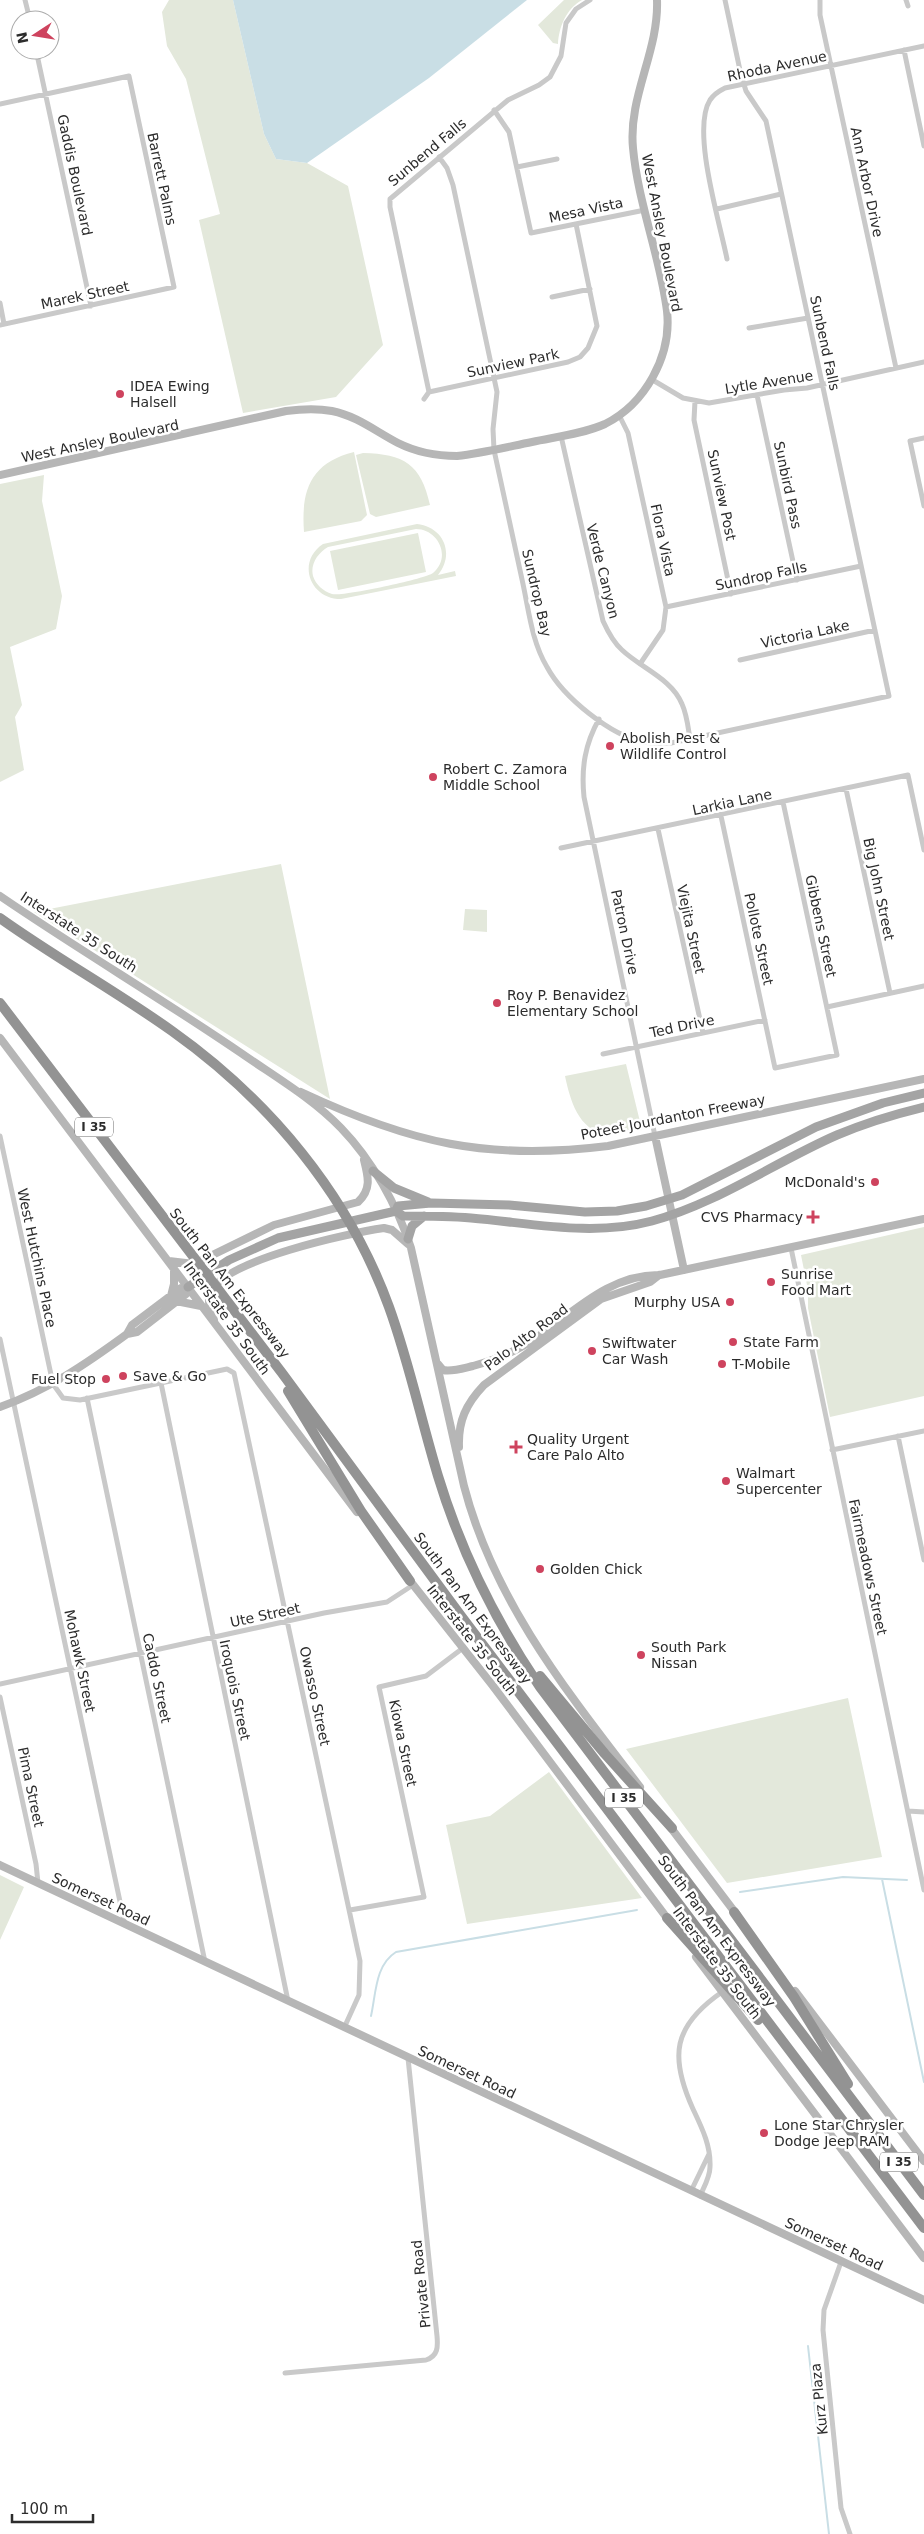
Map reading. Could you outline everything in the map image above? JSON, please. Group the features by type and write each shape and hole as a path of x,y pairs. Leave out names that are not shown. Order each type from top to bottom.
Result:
{"highway":[{"name":"South Pan Am Expressway","path":"0,918 171,1030 230,1076 271,1116 332,1194 364,1249 389,1307 450,1513 480,1585 510,1640 540,1687 924,2195"},
{"name":"South Pan Am Expressway","path":"0,1005 12,1018 187,1251 282,1373 460,1616 924,2228"},
{"path":"216,1289 228,1310 286,1388 356,1503 412,1583"},
{"path":"480,1585 535,1669 568,1711 672,1828"},
{"path":"734,1912 794,1997 874,2128"},
{"path":"667,1918 817,2088"}],"main road":[{"name":"West Ansley Boulevard","path":"0,476 267,415 303,409 318,409 362,421 398,443 424,453 457,456 588,430 619,416 633,404 651,379 665,348 667,313 634,156 632,126 638,90 656,26 657,0"},
{"name":"Interstate 35 South","path":"0,896 199,1024 286,1084 341,1128 373,1170 396,1211 409,1243 459,1462"},
{"name":"Interstate 35 South","path":"0,1038 924,2258"},
{"name":"Poteet Jourdanton Freeway","path":"286,1084 352,1115 393,1130 456,1146 492,1150 556,1152 608,1146 924,1078"},
{"path":"0,1407 53,1384 73,1373 127,1334 132,1325 174,1299 182,1288 188,1287 229,1260 278,1238 396,1211 398,1206 431,1203 509,1205 585,1212 617,1211 669,1200 816,1127 855,1112 924,1093"},
{"path":"396,1211 402,1216 424,1216 580,1229 615,1228 650,1222 751,1179 837,1135 924,1107"},
{"name":"Patron Drive","path":"656,1136 684,1270"},
{"path":"174,1299 172,1264 194,1264 274,1225 358,1202 367,1191 369,1183 363,1156"},
{"path":"373,1170 394,1188 431,1203"},
{"path":"215,1324 209,1304 211,1291 229,1275 270,1256 313,1242 384,1228 392,1230 409,1243 412,1226 424,1216"},
{"name":"Palo Alto Road","path":"437,1363 446,1371 498,1358 536,1338 598,1293 640,1277 660,1275 924,1219"},
{"name":"Palo Alto Road","path":"459,1462 459,1439 463,1412 484,1385 601,1299 650,1282 660,1275"},
{"path":"174,1299 202,1306"},
{"path":"459,1462 470,1509 504,1590 523,1624 570,1695 924,2161"},
{"name":"Somerset Road","path":"0,1865 924,2300"}],"street":[{"name":"Sunbend Falls","path":"429,392 390,202 394,195 494,110 508,100 539,85 550,77 561,56 566,23 576,9 590,0"},
{"name":"Sunbend Falls","path":"725,0 744,84 766,121 889,696"},
{"name":"Ann Arbor Drive","path":"820,0 820,15 830,66 896,368"},
{"path":"906,0 908,6"},
{"name":"Rhoda Avenue","path":"727,259 704,147 706,112 711,98 717,92 744,84 924,46"},
{"path":"904,50 924,146"},
{"name":"Gaddis Boulevard","path":"38,60 91,306"},
{"name":"Barrett Palms","path":"46,94 129,76 174,287"},
{"path":"0,104 46,94"},
{"path":"494,110 509,132 517,168 557,159"},
{"name":"Sundrop Bay","path":"439,157 448,168 453,185 494,378 497,398 493,429 494,450 539,652 552,676 565,692 622,734 644,742 671,742 889,696"},
{"name":"Mesa Vista","path":"517,168 531,233 645,210"},
{"path":"717,208 781,194"},
{"name":"Sunview Park","path":"429,392 568,362 580,357 592,343 597,326 576,224"},
{"name":"Marek Street","path":"2,324 174,287"},
{"path":"552,297 590,289"},
{"path":"0,303 2,324"},
{"path":"749,328 808,318"},
{"name":"Lytle Avenue","path":"651,379 671,392 696,401 724,402 822,385 924,362"},
{"path":"424,399 429,392"},
{"name":"Sunbird Pass","path":"757,395 797,580"},
{"name":"Sunview Post","path":"696,401 694,420 731,594"},
{"name":"Flora Vista","path":"619,416 628,433 666,608 663,630 640,664"},
{"name":"Verde Canyon","path":"561,436 602,622 617,645 664,682 678,696 682,704 690,738"},
{"path":"924,438 910,441 924,506"},
{"name":"Sundrop Falls","path":"666,608 861,566"},
{"name":"Victoria Lake","path":"740,660 875,630"},
{"name":"Patron Drive","path":"600,719 588,742 583,769 584,797 656,1136"},
{"name":"Larkia Lane","path":"561,848 908,776 924,850"},
{"name":"Big John Street","path":"846,789 890,993"},
{"name":"Gibbens Street","path":"775,1068 837,1055 783,802"},
{"name":"Pollote Street","path":"721,816 775,1068"},
{"name":"Viejita Street","path":"658,829 703,1033"},
{"path":"827,1006 924,986"},
{"name":"Ted Drive","path":"603,1054 765,1020"},
{"name":"West Hutchins Place","path":"0,1136 53,1384"},
{"name":"Fairmeadows Street","path":"791,1248 924,1890"},
{"name":"Mohawk Street","path":"0,1338 125,1925"},
{"name":"Owasso Street","path":"161,1383 230,1369 236,1378 350,1910 361,1978 356,2003 344,2028"},
{"path":"53,1384 60,1395 67,1400 87,1398 161,1383"},
{"name":"Iroquois Street","path":"161,1383 288,2001"},
{"name":"Caddo Street","path":"87,1398 205,1962"},
{"path":"832,1450 924,1431"},
{"path":"898,1436 924,1560"},
{"name":"Ute Street","path":"0,1684 288,1621 387,1602 412,1583"},
{"name":"Kiowa Street","path":"350,1910 424,1897 379,1687 422,1678 463,1648"},
{"name":"Pima Street","path":"0,1697 36,1864 38,1883"},
{"path":"908,1811 924,1812"},
{"path":"700,2196 709,2174 709,2154 706,2138 682,2084 678,2054 684,2033 696,2012 722,1992"},
{"name":"Private Road","path":"285,2373 426,2360 431,2358 437,2350 408,2058"},
{"path":"691,2191 709,2154"},
{"name":"Kurz Plaza","path":"841,2262 825,2304 823,2330 841,2508 850,2534"}],"shaded area":[{"path":"169,0 233,0 264,134 276,159 307,163 348,186 383,345 336,397 243,413 199,220 220,214 186,79 167,46 162,12"},
{"path":"564,0 582,0 572,8 564,19 558,44 553,43 538,25"},
{"path":"354,452 367,515 361,521 304,532 304,504 311,481 327,463"},
{"path":"363,453 389,456 400,459 408,464 422,480 430,505 376,517 370,514 356,455"},
{"path":"44,475 42,501 62,596 56,629 10,647 22,705 15,717 24,770 0,782 0,484"},
{"path":"417,524 426,526 440,536 446,550 446,559 438,575 455,571 456,576 341,599 330,597 321,593 310,578 310,560 323,544","holes":["416,529 424,530 436,539 442,552 439,567 427,576 339,594 332,594 326,591 314,579 312,572 314,563 321,552 328,547"]},
{"path":"418,533 426,572 338,590 330,551"},
{"path":"281,864 330,1099 34,912"},
{"path":"465,909 487,910 487,932 463,930"},
{"path":"626,1064 642,1130 611,1134 597,1132 582,1120 577,1112 565,1076"},
{"path":"924,1227 924,1396 830,1417 808,1308 808,1290 801,1255"},
{"path":"848,1698 882,1857 727,1883 626,1749"},
{"path":"549,1772 642,1898 467,1924 446,1825 490,1816"},
{"path":"0,1875 24,1887 0,1940"}],"water":[{"path":"233,0 527,0 429,78 307,163 276,159 264,134"}],"waterway":[{"path":"740,1892 843,1877 907,1880"},
{"path":"882,1879 924,2082"},
{"path":"371,2016 380,1972 384,1964 396,1952 637,1910"},
{"path":"808,2346 829,2534"}],"place":[{"name":"IDEA Ewing Halsell","path":"120,394"},
{"name":"Abolish Pest & Wildlife Control","path":"610,746"},
{"name":"Robert C. Zamora Middle School","path":"433,777"},
{"name":"Roy P. Benavidez Elementary School","path":"497,1003"},
{"name":"McDonald's","path":"875,1182"},
{"name":"CVS Pharmacy","path":"813,1217"},
{"name":"Sunrise Food Mart","path":"771,1282"},
{"name":"Murphy USA","path":"730,1302"},
{"name":"State Farm","path":"733,1342"},
{"name":"Swiftwater Car Wash","path":"592,1351"},
{"name":"T-Mobile","path":"722,1364"},
{"name":"Save & Go","path":"123,1376"},
{"name":"Fuel Stop","path":"106,1379"},
{"name":"Quality Urgent Care Palo Alto","path":"516,1447"},
{"name":"Walmart Supercenter","path":"726,1481"},
{"name":"Golden Chick","path":"540,1569"},
{"name":"South Park Nissan","path":"641,1655"},
{"name":"Lone Star Chrysler Dodge Jeep RAM","path":"764,2133"}]}
